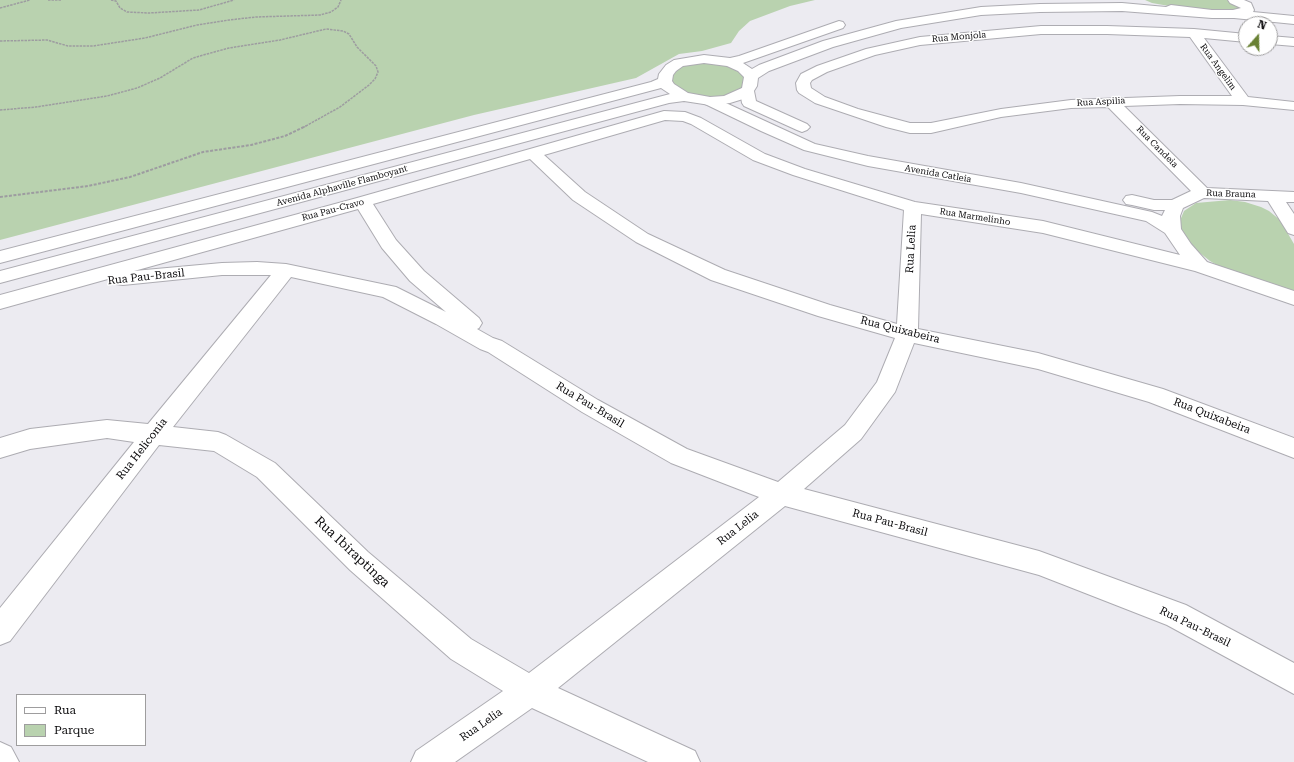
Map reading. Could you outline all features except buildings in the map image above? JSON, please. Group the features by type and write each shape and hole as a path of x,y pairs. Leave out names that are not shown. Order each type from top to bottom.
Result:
{"street":[{"path":"930,6 995,0"},
{"path":"1140,0 1150,5 1186,12"},
{"path":"1234,14 1248,10 1247,6 1236,1"},
{"path":"1236,1 1294,10"},
{"path":"749,84 743,68 730,62 704,59 679,63 671,68 666,74 665,81 671,90 684,96 710,101 725,100 738,96 764,68 828,44 900,24 939,17 981,12 1040,8 1122,7 1212,14 1234,14 1294,20"},
{"path":"730,62 852,22"},
{"name":"Rua Monjola","path":"910,128 891,124 820,100 804,90 803,83 806,77 822,69 871,52 920,41 1041,30 1107,30 1238,37"},
{"name":"Rua Angelim","path":"1194,34 1243,101"},
{"path":"1278,41 1294,42"},
{"name":"Avenida Alphaville Flamboyant","path":"0,257 656,85 665,81"},
{"name":"Avenida Catleia","path":"749,84 749,103 789,122 818,133 873,148 1012,173 1154,205 1176,205"},
{"name":"Avenida Alphaville Flamboyant","path":"0,276 660,101 684,96"},
{"name":"Rua Aspilia","path":"910,128 930,128 1000,113 1071,104 1180,100 1243,101 1294,106"},
{"name":"Avenida Catleia","path":"710,101 810,147 868,162 1021,188 1129,212 1152,218 1172,229"},
{"name":"Rua Candeia","path":"1111,102 1202,193"},
{"name":"Rua Pau-Cravo","path":"0,302 534,154 664,115"},
{"name":"Rua Marmelinho","path":"664,115 685,117 696,121 760,157 799,172 913,207 1043,227 1200,266 1294,298"},
{"name":"Rua Quixabeira","path":"534,154 580,196 636,234 718,275 825,311 907,334 1038,361 1148,392 1294,448"},
{"name":"Rua Brauna","path":"1176,205 1186,199 1202,193 1294,196"},
{"path":"1274,196 1294,228"},
{"name":"Rua Pau-Brasil","path":"363,202 389,244 417,276 492,340 495,346"},
{"path":"1176,205 1171,216 1172,229 1184,248 1200,266"},
{"name":"Rua Lelia","path":"427,762 530,691 782,494 853,432 887,386 907,334 913,207"},
{"path":"221,241 213,251 212,256 215,266 222,269"},
{"name":"Rua Pau-Brasil","path":"71,283 222,269 257,268 286,270 389,292 396,292 408,288 413,284 417,276"},
{"name":"Rua Heliconia","path":"0,631 153,435 286,270"},
{"name":"Rua Pau-Brasil","path":"389,292 401,300 443,319 487,344 495,346 590,406 679,456 782,494 1039,563 1176,615 1294,679"},
{"name":"Rua Ibiraptinga","path":"0,448 30,439 107,429 218,442 266,470 359,561 461,649 530,691 684,762"},
{"path":"0,758 3,762"}],"path":[{"path":"0,8 30,0"},
{"path":"48,0 61,0"},
{"path":"112,0 116,2 120,8 127,12 150,13 199,10 234,0"},
{"path":"0,41 47,40 68,46 93,46 145,38 197,25 229,20 256,17 320,15 331,12 338,7 341,0"},
{"path":"0,110 36,107 107,96 137,88 160,78 178,66 207,54 230,48 280,40 326,29 343,31 349,34 357,47 376,66 378,72 375,79 369,85 340,107 313,123 285,136 251,145 203,152 130,177 88,186 0,198"}],"green space":[{"path":"0,0 815,0 790,6 750,21 739,31 731,43 702,51 679,54 636,78 474,115 0,240"},
{"path":"1145,0 1227,0 1241,6 1242,9 1230,11 1186,9 1152,3"},
{"path":"710,61 737,69 746,78 743,89 728,96 706,98 686,94 672,85 671,75 681,66"},
{"path":"1230,200 1245,202 1261,207 1269,211 1280,220 1294,244 1294,291 1222,268 1210,261 1190,245 1181,230 1179,223 1184,211 1196,203"}]}
